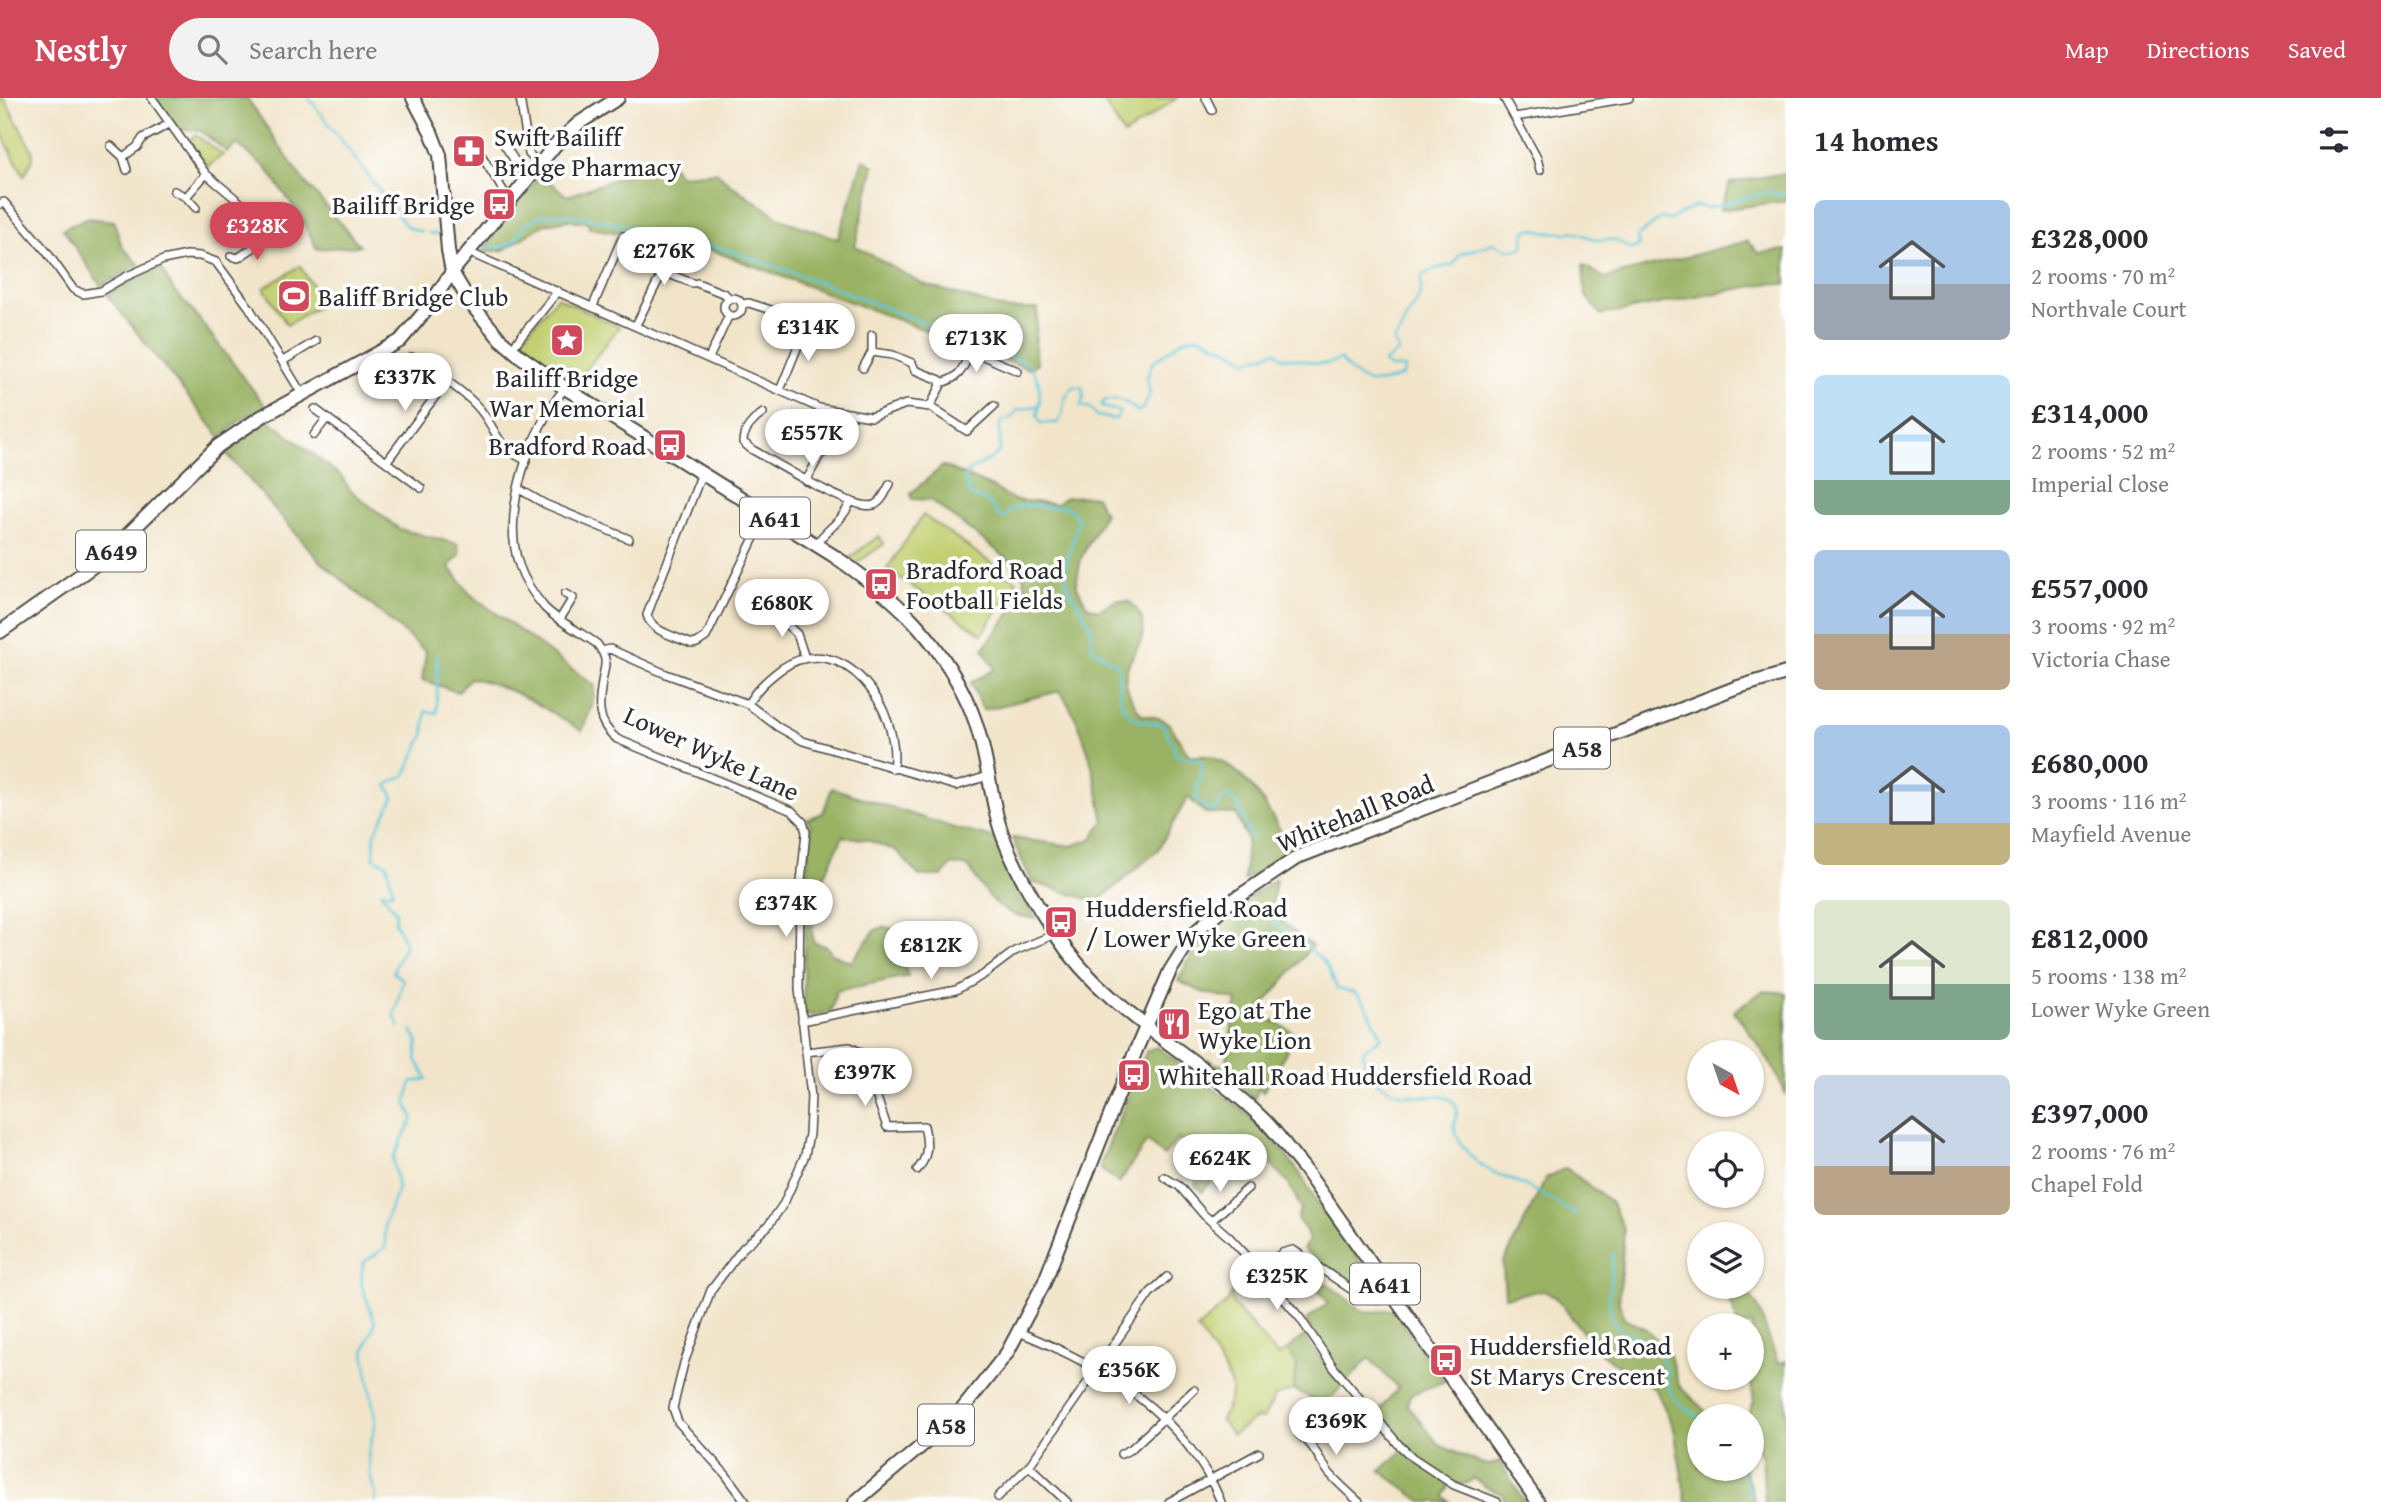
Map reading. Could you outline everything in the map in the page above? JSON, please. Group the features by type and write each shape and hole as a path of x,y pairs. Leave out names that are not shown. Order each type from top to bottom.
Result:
{"main road":[{"name":"A641","path":"413,98 440,155 452,272 471,304 500,339 565,388 816,544 877,585 918,623 947,663 969,705 983,750 999,824 1019,871 1055,934 1079,967 1145,1027 1262,1118 1303,1167 1538,1502"},
{"name":"A649","path":"0,632 103,559 218,446 261,417 400,341 539,164 579,123 618,98"},
{"path":"447,233 452,241 461,246 472,246"},
{"name":"Whitehall Road","path":"855,1502 957,1416 986,1382 1019,1332 1044,1283 1145,1027 1170,971 1194,933 1226,905 1298,857 1735,688 1786,673"}],"street":[{"path":"152,98 206,174 243,205 265,239"},
{"path":"520,98 529,154 539,164"},
{"path":"1206,98 1212,110"},
{"path":"1504,98 1537,158 1540,170"},
{"path":"1515,117 1629,98"},
{"path":"123,157 137,147 143,138 169,124"},
{"path":"503,143 527,179"},
{"path":"111,146 123,157 127,170"},
{"path":"480,153 509,200"},
{"path":"186,197 206,174"},
{"path":"174,191 186,197 196,208"},
{"path":"1,202 46,251 73,289 83,294 101,291 163,260 187,255 216,262 249,307 302,394"},
{"path":"231,256 238,258 275,233"},
{"path":"593,306 623,236"},
{"path":"472,246 558,290 819,408 871,417 906,404 930,407 967,431 994,406"},
{"path":"648,266 725,294 741,304"},
{"path":"636,326 662,272"},
{"path":"512,348 558,290"},
{"path":"729,315 724,308 730,299"},
{"path":"741,304 749,303 777,312"},
{"path":"729,315 739,314 741,304"},
{"path":"709,358 729,315"},
{"path":"794,318 818,325"},
{"path":"779,390 808,324"},
{"path":"863,368 872,352 872,335"},
{"path":"283,361 316,341"},
{"path":"872,352 893,355 912,363 915,370 940,383 961,373 969,355 982,356 1018,371"},
{"path":"412,357 478,407 491,422 502,446 513,455 526,460"},
{"path":"387,461 446,382"},
{"path":"930,407 940,383"},
{"path":"565,388 554,401 526,460 513,527 519,566 546,609 597,644 602,651 610,649 666,674 748,704 778,727 803,741 956,786 988,776"},
{"path":"315,409 421,488"},
{"path":"762,413 754,419 743,435 743,442 806,481 851,501 871,506 877,504 890,484"},
{"path":"314,435 327,418"},
{"path":"806,481 820,455 829,449 835,436"},
{"path":"702,473 647,615 647,620 655,628 692,643 702,641 721,608 766,513"},
{"path":"519,489 545,504 629,539"},
{"path":"816,544 827,529 841,521 851,501"},
{"path":"560,619 573,597"},
{"path":"785,618 786,624 797,634 805,658"},
{"name":"Lower Wyke Lane","path":"602,651 606,661 598,705 600,716 609,733 617,739 792,811 803,821 806,832 800,892 799,989 811,1097 805,1155 783,1203 768,1226 743,1248 711,1290 684,1363 673,1408 678,1422 726,1475 746,1502"},
{"path":"748,704 754,693 788,665 805,658 822,656 844,663 862,678 889,724 895,761 893,769"},
{"path":"802,1021 956,990 983,975 1015,951 1055,934"},
{"path":"806,1052 850,1047 865,1055 867,1069 887,1127 924,1126 928,1145 923,1163 917,1170"},
{"path":"1164,1177 1179,1186 1261,1271 1300,1318 1334,1368 1399,1445 1413,1458 1454,1485 1497,1502"},
{"path":"1211,1222 1248,1188"},
{"path":"1261,1271 1282,1253 1293,1250 1364,1298 1380,1299 1391,1292"},
{"path":"999,1497 1029,1466 1150,1293 1167,1277"},
{"path":"1019,1332 1050,1345 1137,1394 1165,1418 1190,1447 1221,1502"},
{"path":"1121,1454 1131,1449 1194,1390"},
{"path":"1298,1434 1311,1442 1315,1454 1331,1474 1359,1502"},
{"path":"1169,1502 1259,1453"},
{"path":"1029,1466 1067,1502"}],"green space":[{"path":"0,98 4,98 32,150 33,159 24,176 0,131"},
{"path":"162,98 247,98 300,176 360,246 317,249 301,217 266,168 237,144 227,152 201,131 176,131 156,101"},
{"path":"1102,98 1177,98 1124,135"},
{"path":"196,135 223,155 208,166 189,141"},
{"path":"863,159 874,166 855,246 923,284 1006,309 1038,309 1035,346 1037,364 1029,369 703,247 589,228 588,222 567,220 543,225 502,251 483,251 510,211 541,175 567,196 668,160 680,175 716,172 783,220 838,239"},
{"path":"1786,173 1786,201 1720,210 1730,183"},
{"path":"86,218 114,221 122,247 139,264 101,286 63,229"},
{"path":"1747,241 1758,253 1786,250 1786,284 1770,283 1601,315 1585,295 1583,265 1605,278"},
{"path":"160,266 174,291 193,311 266,407 239,421 221,438 107,295"},
{"name":"Baliff Bridge Club","path":"300,266 323,303 287,325 264,288"},
{"path":"557,297 619,327 573,386 518,344"},
{"path":"269,420 342,477 350,490 399,529 458,544 460,555 449,566 470,594 595,686 592,706 582,731 528,699 485,681 470,678 458,692 422,680 426,652 319,560 226,453"},
{"path":"943,466 992,487 1014,500 1056,504 1067,497 1096,496 1104,514 1081,558 1076,585 1087,606 1098,610 1117,600 1130,602 1140,615 1143,631 1130,661 1126,683 1142,715 1168,723 1190,756 1212,757 1236,771 1255,791 1285,839 1322,838 1244,880 1247,839 1236,814 1205,813 1188,797 1157,851 1097,902 1032,882 1012,838 1072,846 1091,839 1104,822 1097,788 1077,721 1060,691 983,710 971,683 995,669 983,649 1026,592 1024,578 1009,560 931,500 912,499 911,493"},
{"path":"923,515 1017,581 982,634 887,569"},
{"path":"879,536 884,544 855,564 848,559"},
{"path":"832,788 951,827 1001,840 1010,874 1036,918 1014,914 995,903 969,867 952,864 942,876 919,876 898,852 868,840 843,836 824,876 826,882 812,928 813,942 826,946 832,954 851,962 875,930 884,927 923,936 951,926 941,938 943,947 900,955 908,976 836,991 831,1011 812,1016 803,1012 807,869 811,826 807,819 823,813"},
{"path":"1276,879 1271,913 1312,946 1258,1012 1296,1034 1263,1092 1259,1088 1254,1099 1207,1063 1207,1060 1225,1066 1237,1000 1202,992 1178,981 1196,946 1224,915"},
{"path":"1763,991 1786,993 1786,1096 1764,1053 1764,1040 1755,1040 1734,1011"},
{"path":"1157,1047 1248,1114 1272,1138 1299,1172 1323,1212 1377,1286 1375,1292 1369,1296 1364,1294 1303,1249 1309,1240 1297,1219 1301,1208 1288,1182 1247,1140 1202,1192 1195,1185 1202,1167 1178,1138 1164,1156 1147,1141 1119,1183 1099,1168 1147,1050"},
{"path":"1566,1168 1611,1202 1624,1230 1619,1303 1624,1319 1646,1329 1669,1353 1679,1385 1698,1404 1687,1404 1687,1481 1748,1481 1755,1502 1686,1502 1674,1428 1656,1390 1620,1368 1595,1348 1558,1300 1544,1290 1505,1297 1503,1264 1546,1178"},
{"path":"1311,1271 1361,1310 1394,1311 1445,1381 1410,1395 1407,1404 1439,1445 1480,1463 1490,1465 1499,1461 1525,1502 1504,1502 1503,1494 1485,1487 1474,1478 1464,1484 1451,1482 1444,1496 1450,1502 1423,1502 1380,1471 1406,1448 1377,1414 1398,1388 1369,1358 1325,1404 1293,1390 1297,1367 1288,1349 1304,1336 1323,1362 1327,1362 1306,1320 1328,1303 1307,1276"},
{"path":"1232,1293 1233,1304 1278,1356 1288,1349 1297,1367 1293,1390 1275,1396 1263,1419 1256,1418 1232,1435 1221,1420 1230,1396 1230,1382 1197,1329 1227,1302"},
{"path":"1727,1299 1752,1299 1760,1313 1734,1313"},
{"path":"1764,1324 1778,1363 1786,1361 1786,1502 1765,1502 1764,1404 1753,1404 1752,1390 1764,1390"}],"waterway":[{"path":"309,98 407,227 422,232"},
{"path":"485,247 504,247 515,240 525,225 542,215 570,215 730,251 825,284 1024,362 1034,373 1039,387 1037,416 1041,423 1057,423 1064,401 1074,387 1082,387 1084,396 1081,406 1090,408 1097,416 1116,419 1120,412 1101,406 1104,401 1114,399 1137,411 1144,408 1150,393 1147,380 1152,363 1183,340 1198,336 1247,361 1276,351 1282,358 1325,364 1340,359 1361,379 1384,382 1403,375 1405,368 1390,368 1384,362 1399,351 1394,341 1419,298 1421,277 1434,269 1453,265 1460,254 1494,243 1509,250 1519,249 1523,247 1526,230 1534,229 1543,232 1572,231 1597,240 1616,240 1631,249 1639,246 1637,237 1661,218 1669,220 1695,206 1709,208 1771,191 1776,195 1786,192"},
{"path":"429,233 436,234"},
{"path":"1040,405 1018,410 1012,417 1000,423 1000,451 966,474 965,482 971,497 988,502 999,517 1005,517 1015,508 1025,505 1070,509 1078,519 1066,563 1066,578 1073,597 1090,626 1092,648 1118,665 1122,704 1131,716 1145,722 1162,724 1174,746 1175,754 1203,763 1195,798 1207,809 1216,810 1228,796 1237,803 1251,839"},
{"path":"400,1027 394,1015 403,980 393,972 405,943 395,923 396,912 381,892 393,892 387,864 374,858 375,833 394,797 387,785 405,775 424,735 426,711 437,713 437,654"},
{"path":"1266,915 1322,960 1337,989 1355,993 1365,1004 1382,1037 1363,1051 1368,1070 1379,1083 1395,1092 1451,1100 1457,1109 1454,1125 1457,1136 1476,1161 1490,1171 1524,1185 1576,1214"},
{"path":"375,1502 368,1452 376,1423 364,1352 375,1323 361,1283 363,1263 385,1248 385,1223 398,1188 393,1158 413,1118 406,1102 412,1082 427,1079 416,1059 418,1042 411,1030"},
{"path":"1613,1253 1609,1296 1611,1318 1621,1332 1644,1339 1655,1347 1666,1368 1672,1395 1687,1409"},
{"path":"1746,1481 1751,1497"}],"place":[{"name":"Swift Bailiff Bridge Pharmacy","path":"469,151"},
{"name":"Bailiff Bridge","path":"499,204"},
{"name":"Baliff Bridge Club","path":"294,296"},
{"name":"Bailiff Bridge War Memorial","path":"567,340"},
{"name":"Bradford Road","path":"670,445"},
{"name":"Bradford Road Football Fields","path":"881,584"},
{"name":"Huddersfield Road / Lower Wyke Green","path":"1061,922"},
{"name":"Ego at The Wyke Lion","path":"1174,1024"},
{"name":"Whitehall Road Huddersfield Road","path":"1134,1075"},
{"name":"Huddersfield Road St Marys Crescent","path":"1446,1360"}]}
